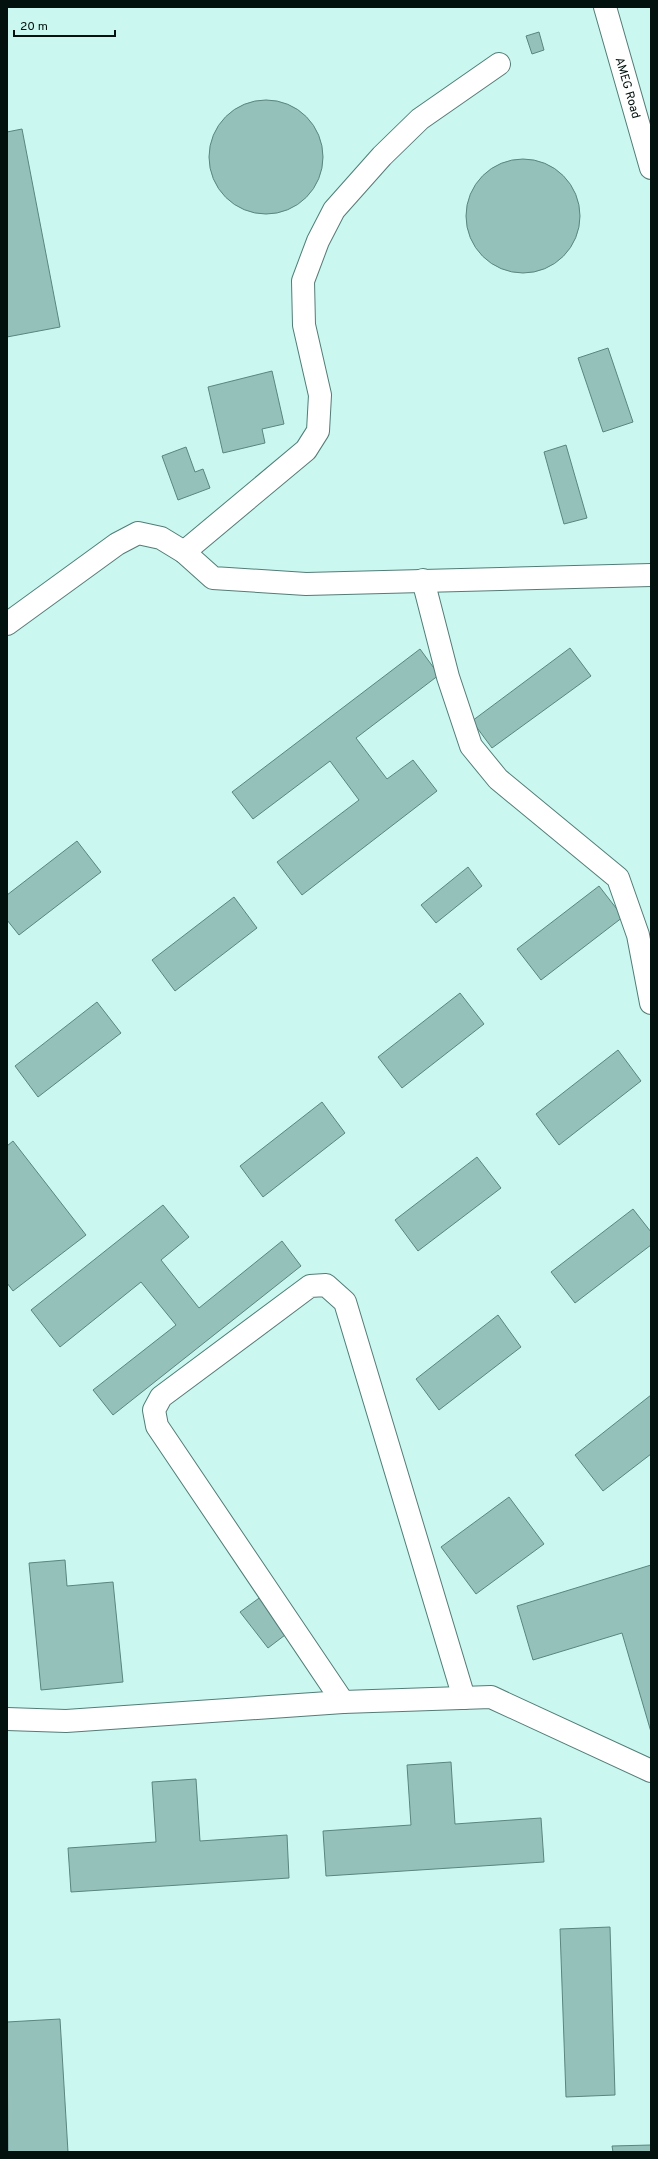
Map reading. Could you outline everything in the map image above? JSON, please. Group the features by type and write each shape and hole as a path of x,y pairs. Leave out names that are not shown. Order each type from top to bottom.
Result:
{"lane":[{"name":"AMEG Road","path":"605,7 651,168"},
{"path":"184,552 306,450 318,431 320,395 304,325 303,281 318,242 334,210 382,156 420,119 499,64"},
{"path":"7,624 117,544 138,533 161,538 184,552 213,578 306,584 651,575"},
{"path":"424,580 448,677 470,746 498,779 618,878 638,934 651,1002"},
{"path":"343,1702 157,1426 154,1410 161,1397 310,1286 326,1285 345,1302 464,1698"},
{"path":"7,1719 66,1721 343,1702 491,1698 651,1771"}],"building":[{"path":"539,32 544,50 532,54 526,36"},
{"path":"266,100 288,104 306,117 319,135 323,157 319,179 306,197 288,210 266,214 244,210 226,197 213,179 209,157 213,135 226,117 244,104"},
{"path":"22,129 60,327 7,337 7,132"},
{"path":"523,159 545,163 555,168 571,184 576,194 580,216 576,238 571,248 555,264 545,269 523,273 501,269 491,264 475,248 470,238 466,216 470,194 475,184 491,168 501,163"},
{"path":"608,348 633,422 603,432 578,358"},
{"path":"272,371 284,424 262,429 265,443 223,453 208,387"},
{"path":"566,445 587,518 564,524 544,452"},
{"path":"186,447 195,472 203,469 210,488 178,500 162,456"},
{"path":"570,648 591,676 492,748 472,721"},
{"path":"420,649 439,675 356,738 387,779 413,760 437,791 302,895 277,862 359,800 330,761 253,819 232,792"},
{"path":"77,841 101,872 19,935 7,920 7,895"},
{"path":"468,867 482,886 436,923 421,905"},
{"path":"599,886 623,917 541,980 517,949"},
{"path":"234,897 257,928 175,991 152,960"},
{"path":"460,993 484,1024 402,1088 378,1057"},
{"path":"97,1002 121,1033 38,1097 15,1066"},
{"path":"618,1050 641,1081 559,1145 536,1114"},
{"path":"322,1102 345,1133 263,1197 240,1166"},
{"path":"13,1141 86,1235 13,1291 7,1283 7,1146"},
{"path":"477,1157 501,1188 418,1251 395,1220"},
{"path":"163,1205 189,1237 161,1260 199,1308 282,1241 301,1266 113,1415 93,1390 176,1325 141,1282 60,1347 31,1310"},
{"path":"633,1209 651,1232 651,1245 575,1303 551,1272"},
{"path":"498,1315 521,1347 439,1410 416,1379"},
{"path":"651,1395 651,1454 603,1491 575,1455"},
{"path":"509,1497 544,1544 476,1594 441,1547"},
{"path":"65,1560 67,1586 113,1582 123,1682 41,1690 29,1563"},
{"path":"651,1565 651,1732 622,1633 533,1660 517,1606"},
{"path":"262,1596 289,1632 268,1648 240,1612"},
{"path":"451,1762 455,1824 541,1818 544,1862 326,1876 323,1831 411,1825 407,1765"},
{"path":"196,1779 200,1841 287,1835 289,1878 71,1892 68,1848 156,1842 152,1782"},
{"path":"610,1927 615,2095 566,2097 560,1929"},
{"path":"60,2019 68,2152 8,2152 7,2022"},
{"path":"651,2145 651,2152 613,2152 612,2146"}]}
